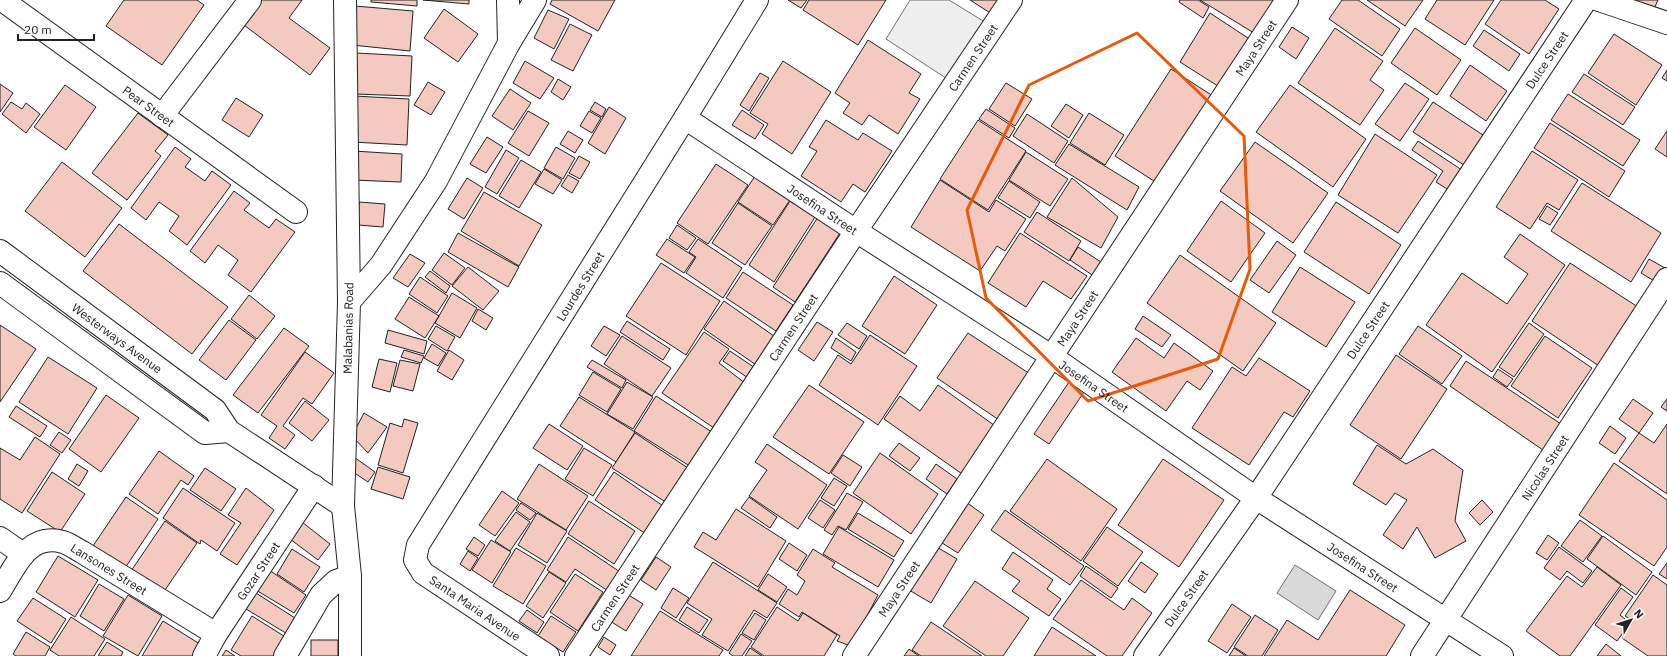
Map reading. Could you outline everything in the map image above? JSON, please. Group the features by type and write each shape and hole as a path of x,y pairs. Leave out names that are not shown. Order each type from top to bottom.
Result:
{"street":[{"path":"162,116 250,0"},
{"name":"Malabanias Road","path":"345,0 349,302 343,506 350,576 350,656"},
{"path":"508,0 509,43"},
{"path":"349,302 381,265 436,181 509,43 535,0"},
{"name":"Lourdes Street","path":"423,573 414,560 418,545 757,0"},
{"name":"Carmen Street","path":"576,656 856,231 1011,0"},
{"name":"Maya Street","path":"854,656 1287,0"},
{"name":"Dulce Street","path":"1145,656 1256,498 1586,0"},
{"path":"1599,0 1667,23"},
{"name":"Pear Street","path":"12,3 162,116 296,212"},
{"name":"Josefina Street","path":"685,118 856,231 1051,356 1256,498 1502,656"},
{"name":"Westerways Avenue","path":"0,251 215,410 229,431 343,506"},
{"name":"Nicolas Street","path":"1422,656 1667,279"},
{"path":"0,283 205,433 229,431"},
{"name":"Gozar Street","path":"204,656 216,634 314,486"},
{"path":"0,538 22,554 0,591"},
{"name":"Lansones Street","path":"22,554 41,542 52,540 65,543 216,634"},
{"name":"Santa Maria Avenue","path":"423,573 548,656"},
{"path":"285,656 321,595 336,581 350,576"}],"highlighted area":[{"path":"1137,33 1244,136 1250,269 1218,359 1088,401 986,298 967,210 1029,85"}],"shaded area":[{"path":"910,0 949,0 988,24 952,82 886,39"},
{"path":"1295,565 1336,591 1318,620 1277,593"}],"building":[{"path":"124,0 197,0 204,5 162,65 106,26"},
{"path":"257,0 302,0 289,18 330,48 310,75 240,22"},
{"path":"371,0 417,0 417,6 371,2"},
{"path":"423,0 469,0 469,4"},
{"path":"552,0 615,0 598,31 550,4"},
{"path":"788,0 807,0 801,8"},
{"path":"809,0 886,0 858,45 803,10"},
{"path":"970,0 1006,0 995,16"},
{"path":"1180,0 1198,0 1209,7 1203,18 1179,2"},
{"path":"1200,0 1274,0 1254,33"},
{"path":"1342,0 1358,0 1400,29 1382,56 1329,19"},
{"path":"1367,0 1423,0 1405,26"},
{"path":"1437,0 1494,0 1465,45 1425,19"},
{"path":"1501,0 1545,0 1559,9 1529,54 1485,24"},
{"path":"1628,0 1658,0 1653,11"},
{"path":"355,6 413,11 410,51 352,45"},
{"path":"444,9 478,34 458,62 424,38"},
{"path":"548,10 569,19 554,49 534,38"},
{"path":"1210,13 1251,40 1221,88 1180,62"},
{"path":"570,24 592,35 573,71 551,60"},
{"path":"1292,27 1309,38 1296,59 1279,47"},
{"path":"1335,28 1383,61 1370,80 1384,90 1360,125 1298,83"},
{"path":"1415,28 1461,60 1437,95 1391,63"},
{"path":"1484,30 1520,54 1509,71 1473,46"},
{"path":"1614,34 1662,65 1636,105 1588,73"},
{"path":"868,40 921,74 909,93 920,99 898,134 869,115 862,125 843,113 850,103 835,93"},
{"path":"356,53 412,56 410,96 355,94"},
{"path":"525,61 554,78 540,99 513,83"},
{"path":"783,61 831,92 792,154 762,134 768,124 750,113"},
{"path":"1470,65 1507,91 1486,121 1450,96"},
{"path":"1171,69 1213,96 1157,183 1115,156"},
{"path":"1667,70 1667,81 1662,78"},
{"path":"760,73 769,78 749,111 740,105"},
{"path":"1584,74 1635,107 1623,125 1572,92"},
{"path":"558,79 571,87 563,100 551,92"},
{"path":"428,82 445,92 431,115 414,105"},
{"path":"1006,83 1032,99 1015,126 989,109"},
{"path":"1405,83 1429,99 1400,141 1375,124"},
{"path":"0,84 13,93 0,112"},
{"path":"65,85 96,107 66,150 34,127"},
{"path":"1290,85 1366,139 1333,187 1256,132"},
{"path":"510,89 531,103 513,130 492,116"},
{"path":"1568,94 1640,140 1623,166 1551,120"},
{"path":"354,96 409,99 407,145 352,142"},
{"path":"236,98 263,115 249,137 222,120"},
{"path":"11,102 22,109 26,103 40,114 26,133 2,114"},
{"path":"595,102 606,109 602,117 590,110"},
{"path":"1433,102 1486,137 1467,167 1413,132"},
{"path":"1066,104 1083,115 1069,138 1051,126"},
{"path":"609,107 626,118 605,154 588,143"},
{"path":"986,109 1015,128 1009,138 979,119"},
{"path":"742,110 764,125 755,139 732,125"},
{"path":"528,111 549,123 529,156 508,143"},
{"path":"589,111 601,118 592,133 580,126"},
{"path":"138,113 168,135 155,151 161,156 127,200 92,173"},
{"path":"1089,113 1124,135 1105,165 1070,143"},
{"path":"1027,114 1068,141 1054,163 1013,136"},
{"path":"826,120 858,140 863,133 892,151 865,192 853,184 841,202 801,176 817,151 809,147"},
{"path":"978,120 1026,151 988,210 940,179"},
{"path":"1550,123 1625,171 1609,197 1534,148"},
{"path":"568,131 583,140 575,153 560,144"},
{"path":"1667,131 1667,157 1655,149"},
{"path":"1375,134 1437,175 1398,233 1338,195"},
{"path":"487,137 503,147 486,173 470,164"},
{"path":"1418,141 1468,174 1455,194 1436,182 1443,171 1412,150"},
{"path":"1255,142 1328,193 1293,243 1220,191"},
{"path":"1069,144 1139,187 1127,210 1055,165"},
{"path":"175,147 191,159 185,167 205,181 212,171 231,185 187,245 169,231 179,216 159,202 146,220 131,208"},
{"path":"556,147 575,158 563,179 544,168"},
{"path":"506,150 519,158 497,194 485,187"},
{"path":"353,151 402,154 401,182 352,180"},
{"path":"1532,151 1578,180 1559,210 1547,203 1530,229 1496,207"},
{"path":"1026,152 1068,179 1050,206 1009,180"},
{"path":"579,156 590,162 580,179 569,173"},
{"path":"521,160 541,172 519,208 499,196"},
{"path":"62,162 122,208 85,257 25,211"},
{"path":"716,164 748,185 708,244 677,223"},
{"path":"544,169 562,180 553,194 535,184"},
{"path":"757,173 792,197 773,225 738,202"},
{"path":"568,175 579,181 572,193 561,186"},
{"path":"467,178 483,188 464,219 448,209"},
{"path":"1072,178 1118,217 1101,248 1047,217"},
{"path":"940,180 989,212 996,200 1026,219 1005,251 997,246 980,271 911,227"},
{"path":"1009,181 1040,202 1030,218 998,198"},
{"path":"1582,183 1661,233 1631,282 1551,231"},
{"path":"234,191 250,203 244,210 269,228 276,219 295,232 251,292 228,275 238,260 218,245 205,263 190,251"},
{"path":"484,192 542,225 519,266 461,231"},
{"path":"790,201 815,217 774,282 749,265"},
{"path":"1221,201 1265,233 1231,282 1187,251"},
{"path":"359,202 385,204 383,227 358,225"},
{"path":"1336,202 1401,245 1369,294 1304,252"},
{"path":"738,203 772,226 745,265 712,243"},
{"path":"1547,206 1558,213 1550,225 1539,219"},
{"path":"1037,212 1081,241 1069,261 1024,232"},
{"path":"818,217 840,233 795,302 773,287"},
{"path":"119,224 228,307 192,354 83,271"},
{"path":"677,225 696,238 687,250 669,238"},
{"path":"458,233 519,267 508,287 448,252"},
{"path":"1020,233 1087,276 1071,299 1043,281 1026,307 988,283"},
{"path":"1520,234 1565,265 1492,372 1426,325 1462,273 1507,304 1528,274 1504,257"},
{"path":"667,239 695,257 684,273 656,255"},
{"path":"698,239 742,268 723,298 686,273 696,257 689,252"},
{"path":"1277,241 1296,255 1269,293 1250,280"},
{"path":"1078,247 1107,266 1098,279 1070,260"},
{"path":"444,253 465,268 452,285 432,270"},
{"path":"410,254 425,263 408,287 393,278"},
{"path":"1180,255 1276,323 1243,371 1147,303"},
{"path":"1649,259 1665,268 1656,282 1641,273"},
{"path":"661,263 720,301 686,355 626,316"},
{"path":"1570,263 1641,309 1602,368 1532,321"},
{"path":"468,267 499,291 483,310 452,286"},
{"path":"1300,267 1355,302 1326,347 1272,312"},
{"path":"430,271 450,286 446,293 425,277"},
{"path":"743,272 793,305 776,331 726,298"},
{"path":"894,276 937,305 905,354 862,326"},
{"path":"420,277 448,296 437,313 409,294"},
{"path":"452,293 477,308 460,338 435,323"},
{"path":"249,295 275,316 257,339 231,319"},
{"path":"409,297 439,316 425,338 395,319"},
{"path":"724,301 781,341 762,369 704,329"},
{"path":"478,309 493,318 486,330 472,321"},
{"path":"1143,316 1171,335 1162,347 1135,329"},
{"path":"229,320 256,340 226,380 199,360"},
{"path":"627,321 670,349 663,360 620,332"},
{"path":"817,322 833,332 814,361 798,350"},
{"path":"847,323 867,336 859,349 838,335"},
{"path":"1529,323 1544,334 1514,377 1499,367"},
{"path":"0,325 36,349 0,402"},
{"path":"436,326 455,337 447,351 428,339"},
{"path":"604,326 620,335 606,356 591,346"},
{"path":"1418,326 1462,356 1442,384 1399,354"},
{"path":"284,328 309,346 258,413 233,395"},
{"path":"388,330 427,341 424,354 385,343"},
{"path":"704,332 729,349 719,363 750,387 720,432 662,393"},
{"path":"968,333 1030,374 999,420 937,378"},
{"path":"870,335 917,366 878,425 819,385 838,355 851,364"},
{"path":"622,336 671,368 652,396 604,364"},
{"path":"1545,336 1592,368 1558,418 1511,386"},
{"path":"836,338 856,352 851,361 831,348"},
{"path":"1136,338 1164,358 1174,343 1213,371 1200,390 1187,381 1166,411 1112,372"},
{"path":"432,344 446,353 438,366 424,358"},
{"path":"404,350 424,356 421,363 401,357"},
{"path":"449,350 464,360 452,380 437,371"},
{"path":"730,351 761,372 754,382 723,361"},
{"path":"305,352 334,373 312,404 303,398 283,426 295,435 285,449 269,438 277,426 261,415"},
{"path":"1396,355 1447,389 1401,459 1350,425"},
{"path":"48,357 97,388 68,434 19,402"},
{"path":"1259,358 1310,391 1293,417 1284,412 1249,465 1192,428 1232,367 1246,376"},
{"path":"379,359 397,363 390,392 372,387"},
{"path":"400,360 420,364 413,391 393,386"},
{"path":"592,360 626,380 622,388 587,367"},
{"path":"1466,361 1561,424 1543,450 1450,386"},
{"path":"1498,369 1513,379 1507,387 1493,377"},
{"path":"593,372 621,389 607,412 579,395"},
{"path":"627,382 653,397 633,429 607,414"},
{"path":"1069,382 1084,392 1049,444 1034,434"},
{"path":"809,385 864,422 829,474 773,437"},
{"path":"938,385 998,428 965,476 884,419 900,396 920,411"},
{"path":"106,395 139,418 101,472 69,449"},
{"path":"656,396 718,436 696,470 634,431"},
{"path":"579,397 635,432 616,462 560,426"},
{"path":"1633,399 1653,413 1639,433 1619,419"},
{"path":"1667,399 1667,411 1661,407"},
{"path":"305,401 329,420 312,441 289,423"},
{"path":"16,406 47,426 40,437 9,417"},
{"path":"364,413 387,427 368,453 352,436"},
{"path":"404,419 418,423 403,473 378,465 390,423 402,427"},
{"path":"549,424 583,446 567,470 533,448"},
{"path":"1667,424 1667,494 1619,461 1639,433 1654,443"},
{"path":"1610,426 1626,438 1615,454 1599,443"},
{"path":"59,432 71,440 62,453 50,445"},
{"path":"635,433 694,472 672,506 612,468"},
{"path":"35,437 60,454 22,513 0,499 0,448 20,460"},
{"path":"899,443 920,458 910,471 889,456"},
{"path":"767,444 827,485 798,529 749,496 767,470 755,462"},
{"path":"1377,445 1406,464 1433,449 1463,470 1455,521 1466,541 1435,558 1417,527 1403,549 1383,535 1407,500 1395,493 1386,505 1353,484"},
{"path":"584,448 612,465 593,496 565,479"},
{"path":"159,451 194,476 188,485 181,480 158,514 129,494"},
{"path":"880,453 938,494 911,534 853,493"},
{"path":"843,455 862,467 850,486 831,473"},
{"path":"354,457 375,472 368,482 347,468"},
{"path":"1047,459 1117,509 1081,561 1010,511"},
{"path":"1163,459 1224,500 1179,567 1118,525"},
{"path":"1614,463 1667,500 1667,547 1654,566 1579,515"},
{"path":"77,464 88,471 79,486 68,479"},
{"path":"539,464 588,496 566,530 517,499"},
{"path":"936,464 957,479 947,494 926,479"},
{"path":"378,467 410,477 403,499 371,489"},
{"path":"205,468 236,489 221,511 190,490"},
{"path":"52,472 85,494 60,532 27,511"},
{"path":"614,472 669,510 652,538 595,500"},
{"path":"834,478 847,486 834,506 821,498"},
{"path":"183,488 235,523 217,551 201,540 200,544 163,518"},
{"path":"246,488 274,510 237,565 220,554 241,523 228,515"},
{"path":"502,491 519,503 495,536 479,525"},
{"path":"847,493 863,502 846,530 838,526 832,535 824,530"},
{"path":"126,497 158,519 125,568 93,546"},
{"path":"749,497 777,517 770,528 741,508"},
{"path":"820,500 835,510 823,528 808,518"},
{"path":"1482,500 1493,512 1480,525 1469,513"},
{"path":"589,501 635,531 614,564 568,534"},
{"path":"966,502 984,515 958,553 939,541"},
{"path":"521,503 536,513 530,520 516,510"},
{"path":"736,509 786,541 758,587 694,547 703,532 716,540"},
{"path":"1005,510 1084,566 1070,585 991,530"},
{"path":"516,512 530,522 510,551 495,541"},
{"path":"537,513 567,531 547,563 518,545"},
{"path":"858,513 904,541 894,557 848,529"},
{"path":"1580,520 1602,536 1583,562 1561,546"},
{"path":"165,521 197,543 163,593 131,571"},
{"path":"302,522 330,544 318,560 290,539"},
{"path":"839,527 894,560 878,587 823,554"},
{"path":"1107,527 1143,552 1118,586 1083,561"},
{"path":"1548,535 1559,543 1547,560 1536,553"},
{"path":"1603,536 1652,572 1636,595 1587,559"},
{"path":"474,537 485,545 478,556 466,549"},
{"path":"568,537 623,574 611,593 575,569 566,582 547,570"},
{"path":"491,540 511,552 492,583 472,570"},
{"path":"789,543 807,555 797,571 779,559"},
{"path":"935,546 957,559 931,603 909,590"},
{"path":"1559,547 1592,571 1583,583 1567,571 1560,580 1544,568"},
{"path":"516,548 546,566 523,604 493,586"},
{"path":"292,549 320,567 304,592 277,574"},
{"path":"813,549 835,563 832,567 878,595 851,646 837,641 840,636 802,612 799,617 779,604 788,589 797,595 805,581 797,575"},
{"path":"468,551 478,558 470,571 460,564"},
{"path":"1013,552 1053,580 1047,589 1061,599 1049,616 1012,591 1020,581 1002,569"},
{"path":"58,556 98,580 75,617 36,592"},
{"path":"656,557 671,567 656,590 641,580"},
{"path":"713,562 777,603 767,618 754,610 728,651 702,635 712,619 687,603"},
{"path":"1141,562 1158,574 1145,593 1128,581"},
{"path":"1667,563 1667,579 1659,574"},
{"path":"1086,566 1118,588 1111,598 1080,576"},
{"path":"1597,567 1621,585 1570,656 1560,656 1526,631 1567,576 1582,587"},
{"path":"269,570 306,595 294,613 256,590"},
{"path":"549,572 566,583 543,618 526,606"},
{"path":"575,574 603,592 578,631 550,612"},
{"path":"768,574 787,587 777,602 758,590"},
{"path":"1653,575 1667,585 1667,656 1648,656 1622,638 1633,621 1625,616"},
{"path":"1081,580 1124,610 1132,598 1152,613 1122,656 1107,656 1053,619"},
{"path":"975,581 1029,618 1003,656 986,656 943,626"},
{"path":"99,584 124,599 104,631 80,616"},
{"path":"673,588 689,598 676,618 661,608"},
{"path":"1621,588 1633,597 1620,615 1630,623 1617,641 1595,625"},
{"path":"1350,590 1405,625 1386,656 1264,656 1287,620 1318,640"},
{"path":"256,593 298,620 289,635 246,609"},
{"path":"627,594 643,604 626,631 610,621"},
{"path":"128,595 162,616 138,656 103,636"},
{"path":"33,598 66,619 51,643 17,621"},
{"path":"1232,604 1251,617 1227,653 1208,641"},
{"path":"687,607 708,620 699,633 679,620"},
{"path":"777,607 798,621 803,613 837,635 824,656 764,656 751,647"},
{"path":"527,610 544,622 537,633 519,621"},
{"path":"660,611 723,650 719,656 631,656"},
{"path":"755,613 766,620 754,640 742,633"},
{"path":"1255,615 1278,630 1262,656 1248,656 1234,647"},
{"path":"252,616 287,638 275,656 241,656 231,650"},
{"path":"551,616 576,632 563,652 538,636"},
{"path":"71,617 105,639 94,656 59,656 50,650"},
{"path":"163,621 203,646 198,656 142,656"},
{"path":"931,622 982,656 921,656 912,650"},
{"path":"1052,627 1096,656 1034,656"},
{"path":"26,632 50,647 45,656 16,656 13,654"},
{"path":"741,634 752,641 742,656 733,656 729,653"},
{"path":"604,637 616,645 610,655 598,647"},
{"path":"311,640 338,640 338,656 311,656"},
{"path":"107,642 123,652 121,656 98,656"},
{"path":"1606,644 1621,656 1597,656"},
{"path":"750,648 762,656 745,656"},
{"path":"1234,648 1246,656 1229,656"},
{"path":"909,649 919,656 904,656"},
{"path":"226,650 235,656 222,656"}]}
